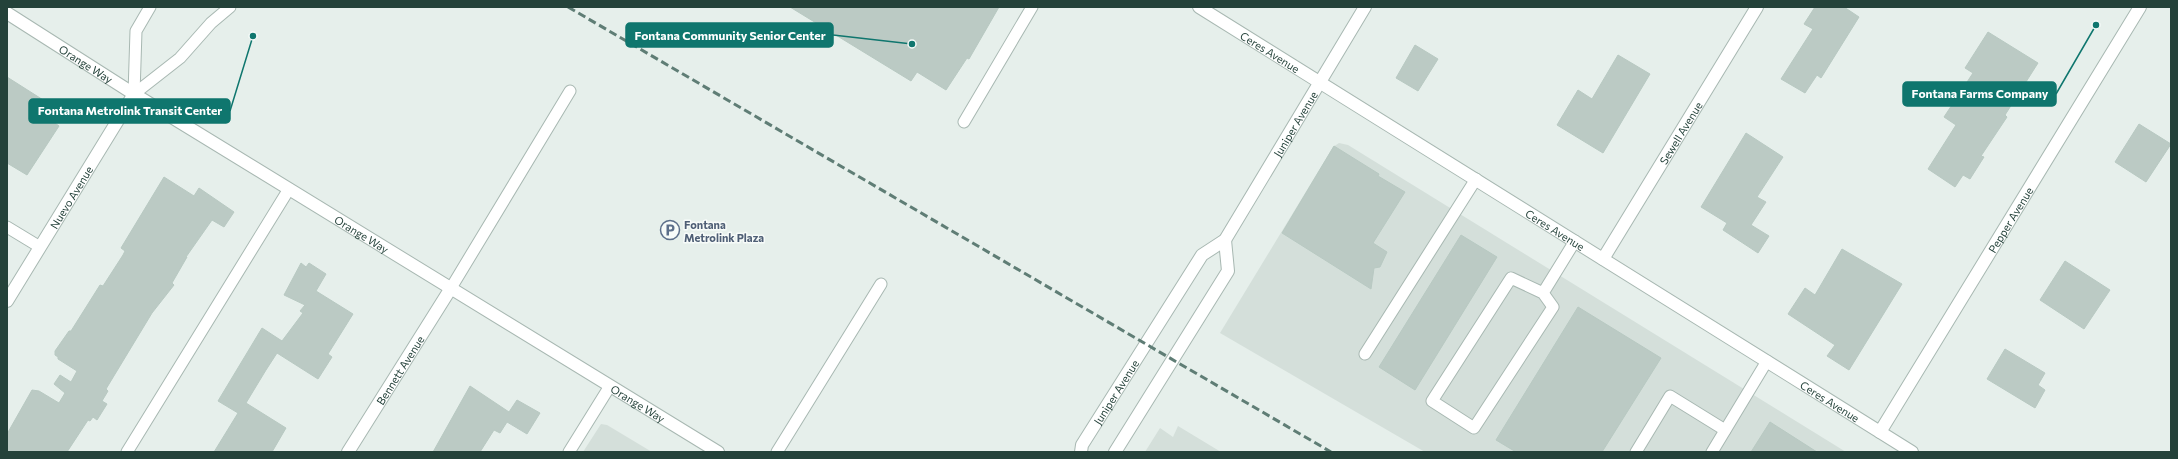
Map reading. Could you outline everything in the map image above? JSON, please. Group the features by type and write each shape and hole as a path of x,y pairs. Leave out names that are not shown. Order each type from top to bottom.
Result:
{"street":[{"name":"Ceres Avenue","path":"1199,7 1911,452"},
{"name":"Juniper Avenue","path":"1081,452 1082,445 1202,256 1225,240 1319,81 1365,7"},
{"name":"Sewell Avenue","path":"1603,259 1757,7"},
{"name":"Pepper Avenue","path":"1880,432 2140,7"},
{"name":"Orange Way","path":"7,13 134,94 718,452"},
{"name":"Nuevo Avenue","path":"7,301 134,94"},
{"path":"1115,452 1228,271 1225,240"},
{"name":"Bennett Avenue","path":"348,452 451,288"}],"lane":[{"path":"134,94 136,32 150,7"},
{"path":"134,94 180,58 211,22 230,7"},
{"path":"964,122 1032,7"},
{"path":"451,288 570,91"},
{"path":"1365,354 1476,179"},
{"path":"127,452 289,189"},
{"path":"7,227 40,247"},
{"path":"1543,293 1575,241"},
{"path":"1511,278 1543,293 1553,307 1474,428 1432,401 1511,278"},
{"path":"777,452 881,284"},
{"path":"1712,452 1767,361"},
{"path":"569,452 610,386"},
{"path":"1636,452 1670,396 1726,430"}],"shaded area":[{"path":"1339,143 1348,145 1846,452 1425,452 1220,333 1333,147"},
{"path":"601,424 607,425 652,452 583,452"},
{"path":"1178,426 1221,452 1145,452 1160,428 1173,437"}],"building":[{"path":"790,7 999,7 969,59 967,58 946,90 917,72 911,81"},
{"path":"1815,7 1844,7 1859,17 1821,78 1817,75 1805,93 1781,79 1813,29 1804,24"},
{"path":"1988,32 2038,63 2005,115 2007,117 1981,156 1984,157 1970,179 1963,175 1955,187 1928,169 1956,125 1944,117 1973,73 1965,68"},
{"path":"1415,45 1438,59 1418,91 1396,78"},
{"path":"1618,55 1650,74 1603,153 1557,125 1578,90 1592,99"},
{"path":"7,77 59,110 51,120 59,126 27,175 7,163"},
{"path":"2139,124 2171,144 2146,182 2115,162"},
{"path":"1746,133 1783,157 1757,197 1766,202 1751,225 1769,236 1758,253 1723,230 1727,223 1701,207"},
{"path":"1334,146 1379,174 1378,176 1405,192 1373,243 1387,252 1380,267 1374,268 1371,289 1282,233"},
{"path":"164,177 194,196 199,188 234,212 224,227 212,220 186,257 172,283 174,285 152,313 106,389 108,391 102,401 107,404 97,420 93,417 90,421 88,420 67,452 7,452 7,434 32,390 39,391 59,403 65,393 54,384 60,375 71,382 77,371 58,359 55,355 55,351 69,331 71,331 100,285 103,286 123,255 125,251 121,248"},
{"path":"1461,235 1497,257 1415,390 1379,367"},
{"path":"1842,249 1902,284 1849,370 1827,356 1835,345 1788,314 1805,288 1815,295"},
{"path":"2065,261 2110,290 2084,329 2040,300"},
{"path":"301,263 306,267 309,263 326,274 316,291 353,314 328,354 332,357 318,379 277,353 246,403 286,428 272,452 214,452 238,413 218,401 262,328 282,341 303,313 300,311 305,305 284,295"},
{"path":"1578,307 1661,358 1602,452 1516,452 1496,440"},
{"path":"2005,349 2045,373 2038,385 2045,390 2035,408 1987,379"},
{"path":"470,386 509,412 517,400 540,413 527,434 507,422 500,433 494,430 480,452 433,452"},
{"path":"1770,422 1817,452 1751,452"}],"railway":[{"path":"568,7 1331,452"}],"place":[{"name":"Fontana Farms Company","path":"2096,25"},
{"name":"Fontana Metrolink Transit Center","path":"253,36"},
{"name":"Fontana Community Senior Center","path":"912,44"},
{"name":"Fontana Metrolink Plaza","path":"670,230"}]}
